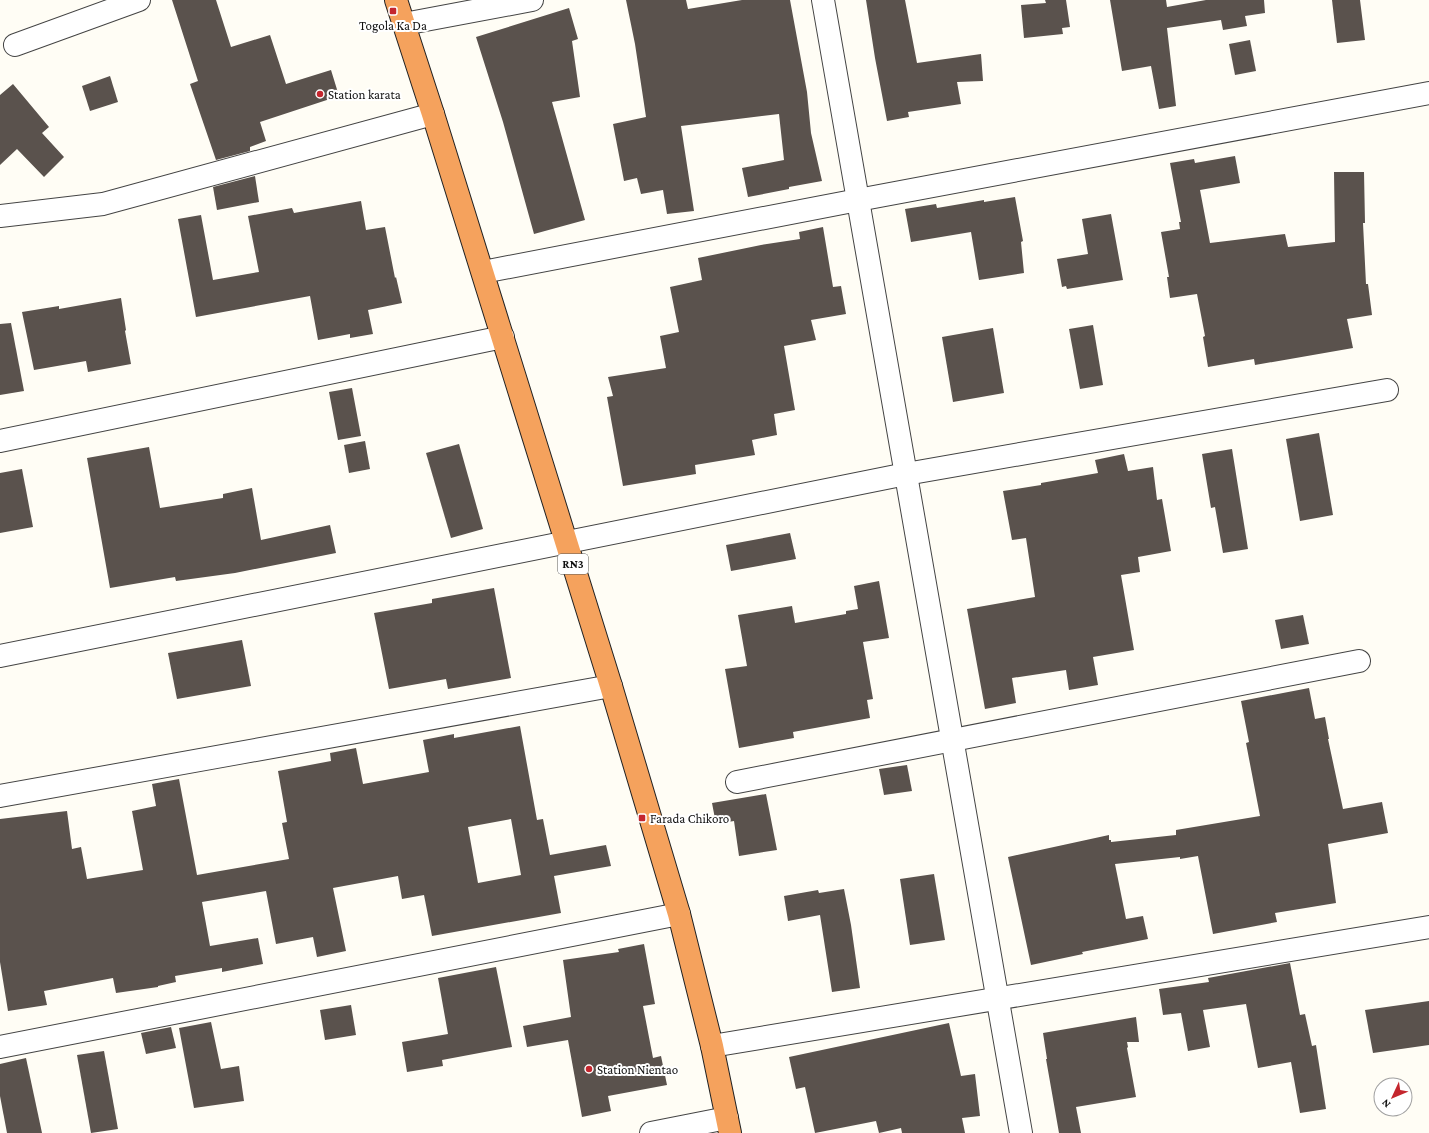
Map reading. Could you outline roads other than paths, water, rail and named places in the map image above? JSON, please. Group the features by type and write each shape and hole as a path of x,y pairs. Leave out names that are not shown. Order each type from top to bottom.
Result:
{"highway":[{"name":"RN3","path":"396,0 483,272 611,686 679,914 712,1046 728,1125"}],"street":[{"path":"15,45 139,0"},
{"path":"404,24 532,0"},
{"path":"823,0 1021,1133"},
{"path":"483,272 1429,93"},
{"path":"0,216 103,204 433,114"},
{"path":"0,441 503,337"},
{"path":"0,656 906,474 1387,390"},
{"path":"737,782 1359,661"},
{"path":"0,796 611,686"},
{"path":"0,1048 679,914"},
{"path":"712,1046 1429,927"},
{"path":"651,1133 728,1125"}],"place":[{"name":"Togola Ka Da","path":"393,11"},
{"name":"Station karata","path":"320,94"},
{"name":"Farada Chikoro","path":"642,818"},
{"name":"Station Nientao","path":"589,1069"}]}
